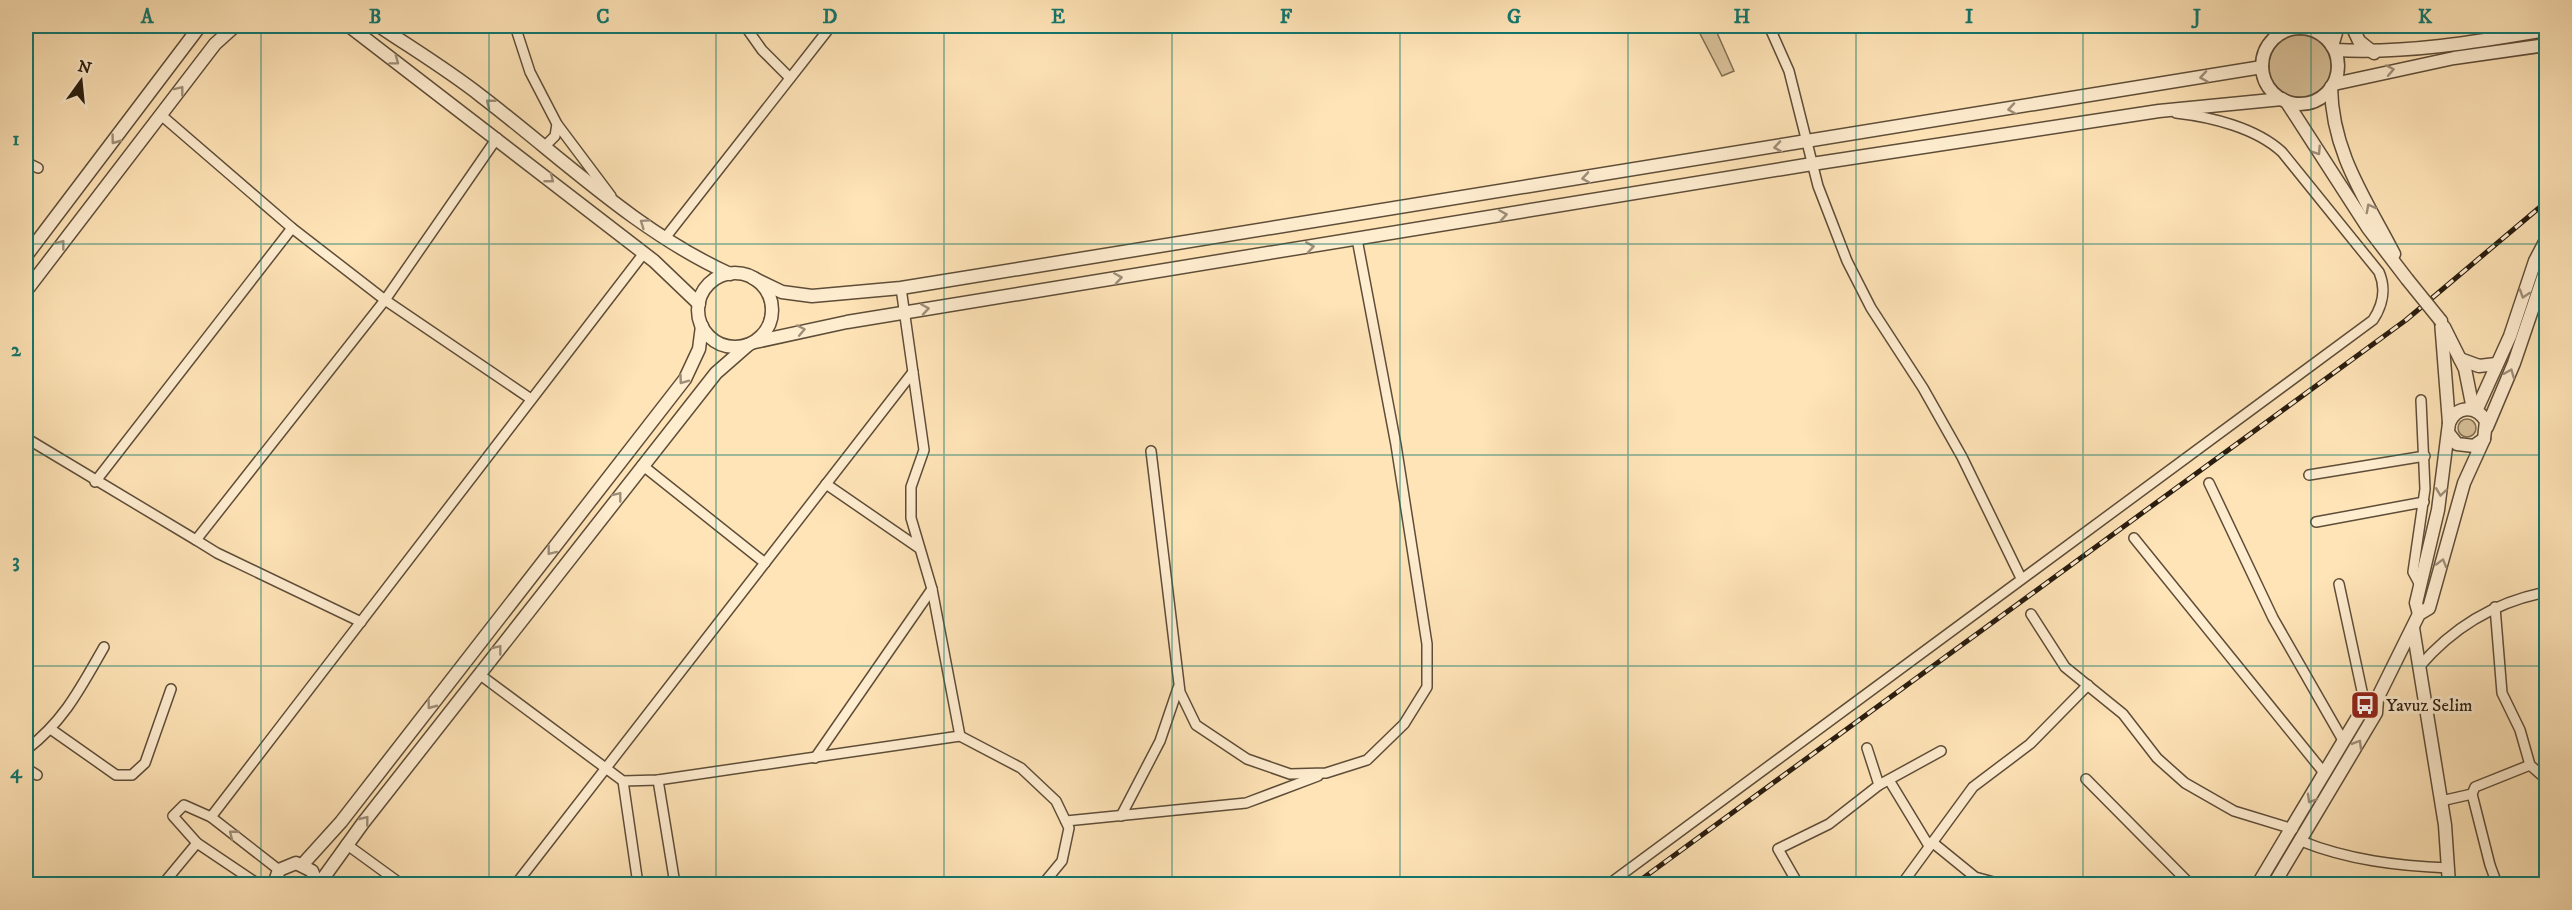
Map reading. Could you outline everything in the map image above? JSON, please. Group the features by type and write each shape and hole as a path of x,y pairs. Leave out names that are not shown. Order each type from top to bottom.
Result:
{"street":[{"path":"26,256 200,26"},
{"path":"26,291 215,45 235,26"},
{"path":"348,26 644,253 699,304"},
{"path":"379,26 479,94 616,203 665,238 730,274 753,278 782,292 812,296 901,288 1806,143 2262,67"},
{"path":"515,26 530,72 557,124 616,203"},
{"path":"745,26 762,50 790,78"},
{"path":"665,238 831,26"},
{"path":"1769,26 1789,71 1806,143 1835,234 1860,287 1962,457 2021,578"},
{"path":"702,326 712,338 725,346 751,343 807,329 1812,164 2159,111 2284,100 2309,103 2324,96 2332,85 2338,68 2334,48 2338,26"},
{"path":"2352,26 2359,41 2374,52"},
{"path":"2474,410 2465,369 2441,321 2374,236 2284,100 2268,86 2262,67 2266,48 2279,31 2291,29 2307,28 2321,34 2334,48 2374,52 2450,45 2547,30"},
{"path":"2332,85 2454,58 2547,45"},
{"path":"2332,85 2335,130 2344,159 2407,279"},
{"path":"1609,885 2021,578 2373,320 2381,303 2383,282 2376,267 2273,144 2249,132 2201,117 2159,111"},
{"path":"161,115 292,228 385,300 531,399"},
{"path":"545,146 555,136 557,124"},
{"path":"196,540 385,300 497,138"},
{"path":"26,162 38,168"},
{"path":"95,482 292,228"},
{"path":"1066,821 1246,803 1367,760 1404,724 1427,687 1426,632 1392,421 1357,239"},
{"path":"2474,410 2512,329 2535,261 2547,240"},
{"path":"211,817 644,253"},
{"path":"2274,885 2376,713 2377,699 2419,614 2429,608 2464,483 2514,363 2547,269"},
{"path":"303,864 341,822 685,379 699,349 702,326 699,304 710,284 730,274"},
{"path":"318,885 346,844 716,373 770,324 772,309 769,295 753,278"},
{"path":"901,288 924,450 913,477 910,497 911,518 932,589 960,736"},
{"path":"2419,614 2416,603 2438,510 2449,428 2441,321"},
{"path":"2460,359 2479,366 2496,364"},
{"path":"516,885 913,372"},
{"path":"2420,585 2413,572 2424,502 2425,456 2421,400"},
{"path":"2449,428 2456,412 2474,410 2483,416 2485,433"},
{"path":"2449,428 2457,444 2468,447 2485,433"},
{"path":"26,438 95,482 217,553 361,621"},
{"path":"1151,451 1179,685 1196,725 1247,759 1290,774 1326,773"},
{"path":"2309,475 2425,456"},
{"path":"642,465 765,563"},
{"path":"2209,483 2273,618 2344,742"},
{"path":"826,484 919,548"},
{"path":"2316,522 2424,502"},
{"path":"2134,538 2325,774"},
{"path":"2339,584 2365,705"},
{"path":"815,758 932,589"},
{"path":"2419,667 2452,634 2495,607 2547,592"},
{"path":"2495,607 2502,693 2520,730 2530,765 2547,779"},
{"path":"2031,614 2066,667 2123,714 2157,758 2185,783 2234,811 2293,829"},
{"path":"2413,628 2441,801 2449,885"},
{"path":"26,750 52,730 74,700 104,647"},
{"path":"479,674 605,770 623,781 658,780 960,736 1021,768 1056,801 1069,828 1062,861 1043,885"},
{"path":"1121,816 1160,741 1179,685"},
{"path":"1902,885 1973,787 2030,744 2088,685"},
{"path":"52,730 117,774 132,775 145,763 171,689"},
{"path":"2258,885 2365,705 2377,699"},
{"path":"1868,748 1879,786"},
{"path":"1798,885 1778,849 1829,824 1879,786 1941,752"},
{"path":"2497,885 2472,794 2475,787 2530,765"},
{"path":"26,768 37,775"},
{"path":"2086,779 2190,885"},
{"path":"658,780 675,885"},
{"path":"1889,780 1930,844 1975,877 2001,885"},
{"path":"623,781 638,885"},
{"path":"2441,801 2472,794"},
{"path":"258,885 197,843 173,816 184,805 211,817 279,870"},
{"path":"2301,841 2370,861 2448,868"},
{"path":"163,885 197,843"},
{"path":"346,844 401,885"},
{"path":"274,885 279,870 292,863 303,864 312,871 318,885"}],"shaded area":[{"path":"1696,26 1714,26 1734,71 1722,76"},
{"path":"2300,35 2322,44 2331,66 2322,88 2300,97 2278,88 2269,66 2278,44"},
{"path":"2463,419 2471,419 2476,424 2474,435 2463,437 2458,432 2458,424"}],"railway":[{"path":"1635,884 2406,320 2546,202"}],"place":[{"name":"Yavuz Selim","path":"2365,705"}]}
